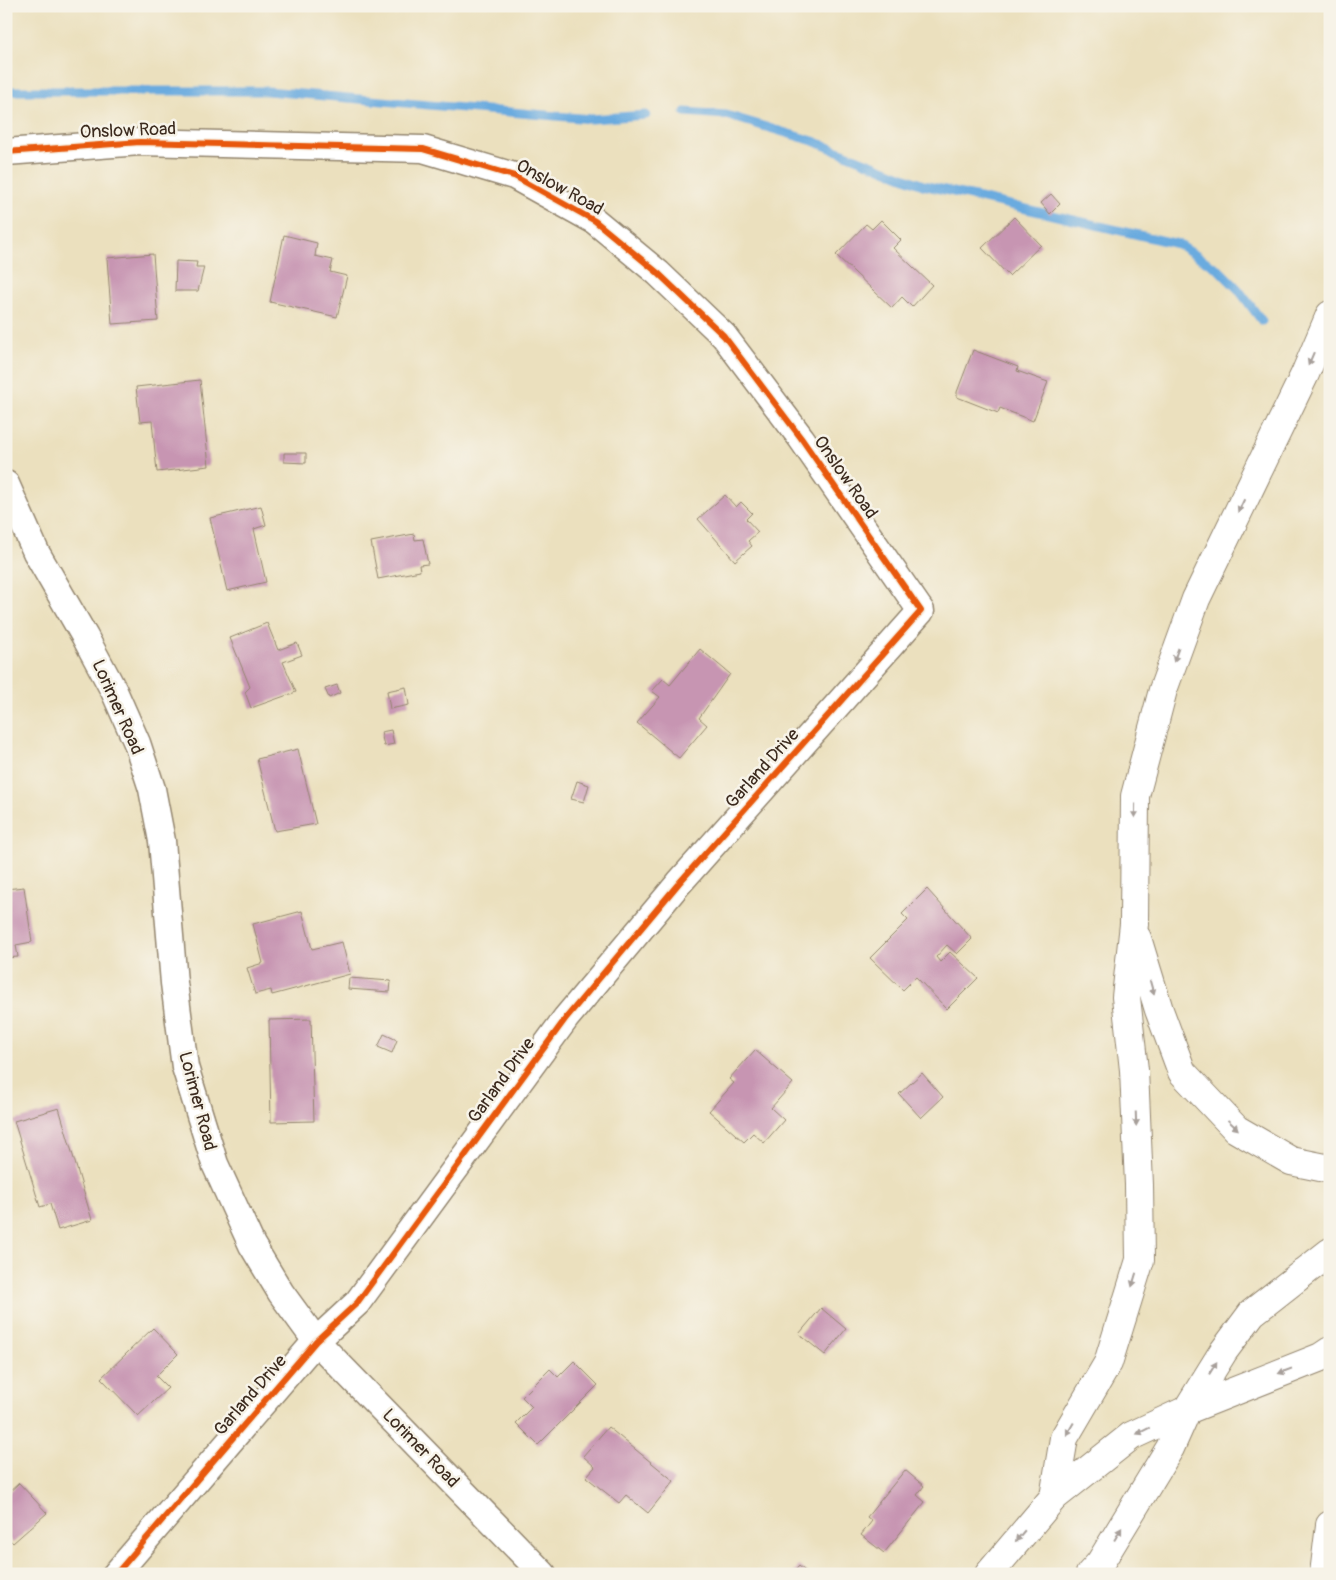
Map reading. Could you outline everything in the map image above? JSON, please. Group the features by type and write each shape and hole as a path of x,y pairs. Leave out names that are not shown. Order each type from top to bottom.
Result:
{"main road":[{"path":"1054,1497 1064,1438 1108,1363 1140,1260 1134,1070 1126,997 1134,924 1135,796 1163,690 1196,599 1305,374 1330,314"},
{"path":"1134,924 1159,1010 1182,1072 1236,1129 1291,1161 1330,1169"},
{"path":"1090,1574 1100,1563 1170,1448 1187,1410 1223,1352 1252,1313 1330,1252"},
{"path":"989,1574 1054,1497 1132,1436 1187,1410 1321,1357 1330,1351"},
{"path":"1324,1574 1330,1525"}],"street":[{"name":"Onslow Road","path":"6,152 140,142 423,149 514,176 595,221 658,273 724,336 800,438 921,611"},
{"name":"Lorimer Road","path":"6,484 36,552 114,692 136,743 152,790 162,841 174,983 185,1067 215,1164 252,1245 281,1293 316,1341 543,1574"},
{"name":"Garland Drive","path":"116,1574 316,1341 357,1303 566,1018 679,883 921,611"}],"building":[{"path":"1051,194 1060,204 1050,214 1041,203"},
{"path":"1014,217 1041,245 1009,276 982,248"},
{"path":"881,220 901,240 893,248 932,285 912,307 902,297 892,308 836,255 866,224 872,229"},
{"path":"284,235 317,243 315,256 333,260 330,272 347,276 337,317 270,302"},
{"path":"153,254 158,321 112,324 107,258"},
{"path":"176,261 197,262 196,267 204,267 198,291 175,291"},
{"path":"973,350 1018,367 1017,371 1048,382 1033,421 1000,408 998,413 957,397 957,392"},
{"path":"200,380 209,466 157,472 152,421 140,422 136,387"},
{"path":"284,453 306,453 306,463 284,462"},
{"path":"725,495 736,507 741,502 752,513 746,519 758,532 748,541 752,546 735,561 698,519"},
{"path":"261,506 266,525 254,529 266,582 227,591 210,518"},
{"path":"414,534 415,540 423,539 428,564 419,565 420,571 378,579 371,542"},
{"path":"267,623 278,650 297,643 302,655 283,662 296,692 251,708 245,692 250,687 230,638"},
{"path":"700,649 730,674 699,718 707,725 679,758 637,723 660,697 652,691 663,679 670,685"},
{"path":"337,685 340,693 329,698 325,689"},
{"path":"406,687 409,705 390,709 387,691"},
{"path":"391,730 394,744 384,746 381,732"},
{"path":"298,749 316,824 275,831 257,759"},
{"path":"577,781 589,785 584,802 571,799"},
{"path":"24,887 32,942 16,945 18,957 6,958 6,889"},
{"path":"927,889 972,939 957,954 947,945 936,957 940,962 950,952 978,978 947,1009 916,977 903,990 870,958 908,920 902,914"},
{"path":"302,911 312,949 342,942 350,974 272,995 271,990 255,994 247,968 263,963 253,924"},
{"path":"349,978 391,981 390,992 348,989"},
{"path":"311,1019 314,1121 271,1122 269,1020"},
{"path":"384,1034 397,1040 392,1053 378,1047"},
{"path":"755,1050 793,1083 771,1108 784,1120 764,1143 753,1133 744,1142 709,1111 734,1083 729,1079"},
{"path":"922,1073 943,1097 921,1118 899,1094"},
{"path":"59,1108 92,1220 58,1230 50,1204 40,1207 14,1121"},
{"path":"821,1308 846,1329 825,1355 799,1334"},
{"path":"153,1328 178,1354 156,1376 168,1388 138,1416 101,1378"},
{"path":"574,1361 598,1385 538,1445 516,1423 532,1407 522,1397 550,1369 558,1377"},
{"path":"608,1427 674,1481 648,1513 626,1495 619,1503 586,1477 595,1467 583,1456"},
{"path":"905,1470 924,1486 917,1495 925,1502 884,1553 861,1535 872,1521 867,1517"},
{"path":"19,1483 47,1513 13,1543 6,1536 6,1495"},
{"path":"799,1566 809,1574 792,1574"}],"waterway":[{"path":"7,91 267,91 591,119 646,115"},
{"path":"685,112 726,115 813,141 923,185 1178,244 1218,269 1238,289 1262,321"}],"cycle path":[{"path":"6,152 140,142 423,149 514,176 595,221 658,273 724,336 801,438 921,611 679,883 566,1018 357,1303 316,1341 116,1574"}]}
